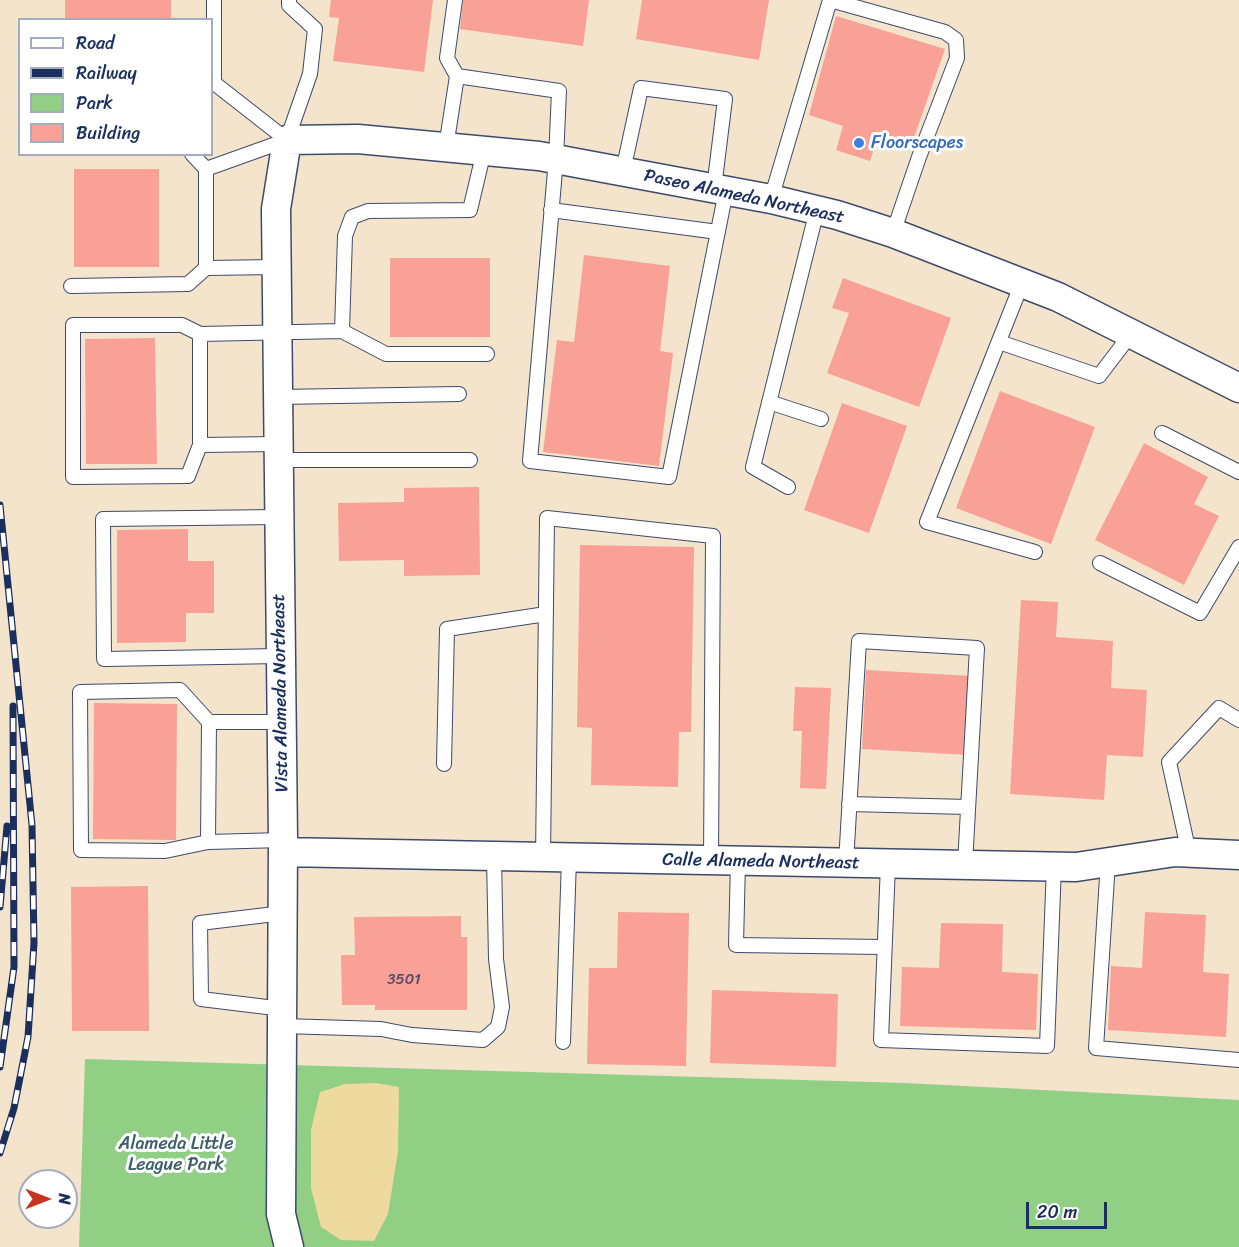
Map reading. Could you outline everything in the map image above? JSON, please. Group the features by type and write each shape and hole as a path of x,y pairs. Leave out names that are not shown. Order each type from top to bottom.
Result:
{"street":[{"name":"Paseo Alameda Northeast","path":"287,140 358,139 556,159 771,199 817,210 893,233 1058,297 1239,388"},
{"name":"Vista Alameda Northeast","path":"287,140 276,209 276,267 283,846 281,1214 289,1247"},
{"name":"Calle Alameda Northeast","path":"283,846 494,857 1054,866 1108,862 1174,852 1239,855"}],"lane":[{"path":"214,0 214,83 287,140"},
{"path":"287,140 310,74 315,29 289,5 289,0"},
{"path":"446,147 457,76 447,58 455,0"},
{"path":"771,199 830,0 945,32 956,40 957,58 893,233"},
{"path":"457,76 559,91 556,159 530,461 669,477 718,232 726,99 641,88 623,171"},
{"path":"206,169 287,140"},
{"path":"342,331 345,236 352,217 369,211 470,210 484,151"},
{"path":"194,156 206,169 206,267"},
{"path":"551,210 718,232"},
{"path":"788,486 753,467 817,210"},
{"path":"71,286 188,284 206,267 276,267"},
{"path":"1022,283 927,522 1035,552"},
{"path":"200,334 200,445 188,476 74,477 73,325 182,325 200,334 342,331 386,354 487,354"},
{"path":"999,342 1099,376 1131,333"},
{"path":"278,397 459,394"},
{"path":"769,402 821,419"},
{"path":"1162,433 1239,472"},
{"path":"200,445 278,452 470,460"},
{"path":"279,517 103,519 104,659 280,656"},
{"path":"563,1042 546,614 547,518 713,536 724,861 736,945 884,947"},
{"path":"1100,563 1200,613 1239,547"},
{"path":"444,764 447,629 546,614"},
{"path":"846,863 859,641 977,648 965,864"},
{"path":"208,842 209,722 180,690 80,692 81,850 165,851 208,842 283,846"},
{"path":"1189,853 1169,762 1220,708 1239,720"},
{"path":"209,722 281,722"},
{"path":"849,804 968,807"},
{"path":"283,914 200,923 201,999 283,1017 412,1035 483,1040 498,1027 502,1007 496,959 494,857"},
{"path":"1108,862 1096,1048 1239,1060"},
{"path":"888,864 881,1040 1047,1046 1054,866"}],"green space":[{"name":"Alameda Little League Park","path":"85,1059 905,1083 1239,1100 1239,1247 79,1247"}],"sand":[{"path":"376,1083 399,1087 398,1151 388,1214 374,1241 341,1240 321,1227 311,1188 311,1130 320,1092 345,1084"}],"building":[{"path":"65,0 171,0 171,18 65,18"},
{"path":"331,0 433,0 424,72 333,61 339,18 329,17"},
{"path":"463,0 589,0 583,46 460,29"},
{"path":"642,0 769,0 759,60 636,39"},
{"path":"836,16 945,49 911,146 878,136 870,161 836,150 843,126 809,115"},
{"path":"74,169 159,169 159,267 74,267"},
{"path":"584,255 670,266 660,351 673,353 659,466 543,452 557,340 574,342"},
{"path":"390,258 490,258 490,337 390,337"},
{"path":"843,278 951,318 919,407 827,373 849,313 832,308"},
{"path":"155,338 157,464 86,464 85,339"},
{"path":"1000,391 1095,427 1051,544 956,508"},
{"path":"842,403 907,426 869,533 804,510"},
{"path":"1144,443 1208,477 1194,504 1219,516 1184,585 1095,540"},
{"path":"479,487 480,575 404,576 404,560 339,561 338,503 404,502 404,488"},
{"path":"188,529 188,561 214,561 214,613 186,613 186,642 117,643 117,530"},
{"path":"580,545 694,547 691,732 679,732 678,787 591,785 592,728 577,727"},
{"path":"1021,600 1058,602 1056,637 1113,641 1111,688 1147,690 1143,757 1107,755 1104,800 1010,794"},
{"path":"866,670 972,676 968,755 862,749"},
{"path":"795,687 831,688 826,789 800,788 802,731 793,731"},
{"path":"94,703 177,704 176,840 93,839"},
{"path":"148,886 149,1031 72,1031 71,887"},
{"path":"618,912 689,913 686,1066 587,1064 589,968 617,968"},
{"path":"1145,912 1206,915 1203,972 1229,974 1226,1037 1108,1030 1111,966 1142,968"},
{"path":"461,916 461,937 467,937 467,1010 375,1010 375,1005 342,1005 341,955 355,955 354,917"},
{"path":"941,923 1003,924 1002,972 1038,974 1036,1030 900,1026 902,967 939,968"},
{"path":"712,990 838,994 836,1067 710,1063"}],"railway":[{"path":"0,505 32,825 34,943 28,1037 14,1108 0,1153"},
{"path":"0,1067 14,967 13,706"},
{"path":"0,907 7,826"}],"place":[{"name":"Floorscapes","path":"859,143"}]}
